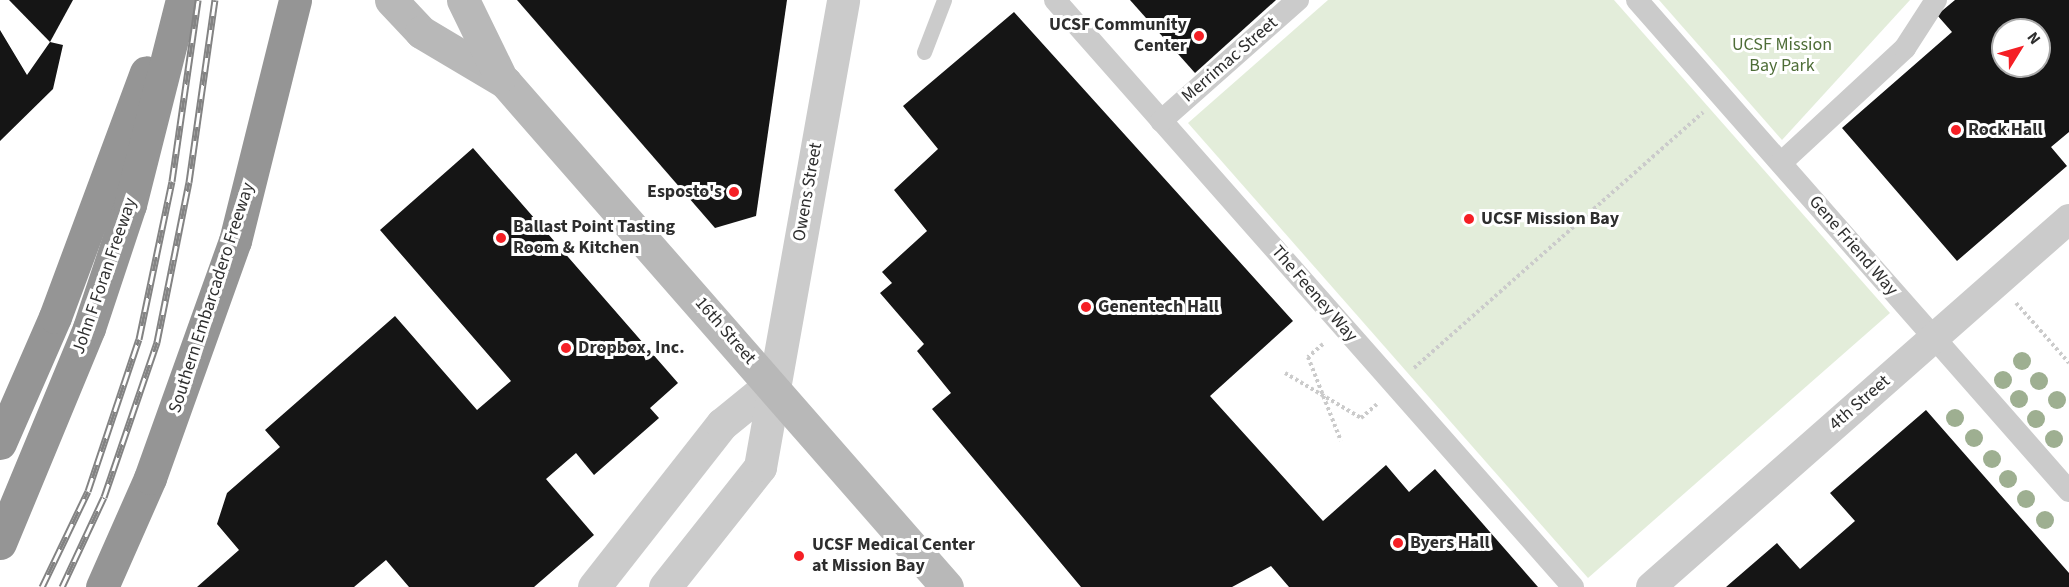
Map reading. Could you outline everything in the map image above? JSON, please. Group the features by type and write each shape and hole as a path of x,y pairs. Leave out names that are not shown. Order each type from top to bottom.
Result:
{"highway":[{"path":"0,443 55,317 173,0"},
{"name":"John F Foran Freeway","path":"0,543 93,317 130,205 182,0"},
{"name":"Southern Embarcadero Freeway","path":"102,587 150,478 235,241 295,0"}],"main road":[{"name":"16th Street","path":"391,0 421,32 500,76"},
{"name":"16th Street","path":"463,0 500,76 947,587"}],"street":[{"name":"Owens Street","path":"665,587 760,467 771,384 843,0"},
{"name":"The Feeney Way","path":"1055,0 1573,587"},
{"name":"Merrimac Street","path":"1161,121 1298,0"},
{"name":"Gene Friend Way","path":"1637,0 2069,491"},
{"path":"1781,163 1905,48 1936,0"},
{"name":"4th Street","path":"1651,587 2069,219"},
{"path":"594,587 722,424 771,384"}],"lane":[{"path":"924,52 944,0"}],"path":[{"path":"1395,385 1721,96"},
{"path":"1998,282 2069,363"},
{"path":"1308,357 1341,441"},
{"path":"1285,373 1361,418"}],"green space":[{"path":"1328,0 1614,0 1890,313 1588,578 1188,123"},
{"name":"UCSF Mission Bay Park","path":"1659,0 1910,0 1782,140"}],"building":[{"path":"9,0 73,0 50,42"},
{"path":"517,0 787,0 756,216 715,228"},
{"name":"UCSF Community Center","path":"1130,0 1276,0 1195,73"},
{"name":"Rock Hall","path":"1955,0 2069,0 2069,132 2051,147 2067,166 1957,261 1842,128 1952,32 1937,15"},
{"name":"Genentech Hall","path":"1014,12 1293,321 1210,396 1323,521 1386,465 1409,492 1435,469 1538,587 1289,587 1271,566 1232,587 1081,587 932,409 951,393 917,351 924,344 880,293 892,283 882,272 927,231 894,190 938,149 903,106"},
{"path":"0,30 27,75 50,42 63,45 53,89 0,141"},
{"name":"Dropbox, Inc.","path":"473,148 678,383 650,408 659,418 594,475 576,453 546,479 594,535 534,587 409,587 386,560 354,587 197,587 239,550 217,524 227,493 280,447 265,430 395,316 477,410 511,381 380,230"},
{"path":"1926,410 2069,573 2069,587 1726,587 1777,543 1800,569 1855,521 1830,493"}],"railway":[{"path":"42,587 88,491 139,339 172,181 198,0"},
{"path":"62,587 104,497 157,342 189,182 215,0"}],"place":[{"name":"UCSF Community Center","path":"1199,36"},
{"name":"Rock Hall","path":"1956,130"},
{"name":"Esposto's","path":"734,192"},
{"name":"UCSF Mission Bay","path":"1469,219"},
{"name":"Ballast Point Tasting Room & Kitchen","path":"501,238"},
{"name":"Genentech Hall","path":"1086,307"},
{"name":"Dropbox, Inc.","path":"566,348"},
{"name":"Byers Hall","path":"1398,543"},
{"name":"UCSF Medical Center at Mission Bay","path":"799,556"}]}
